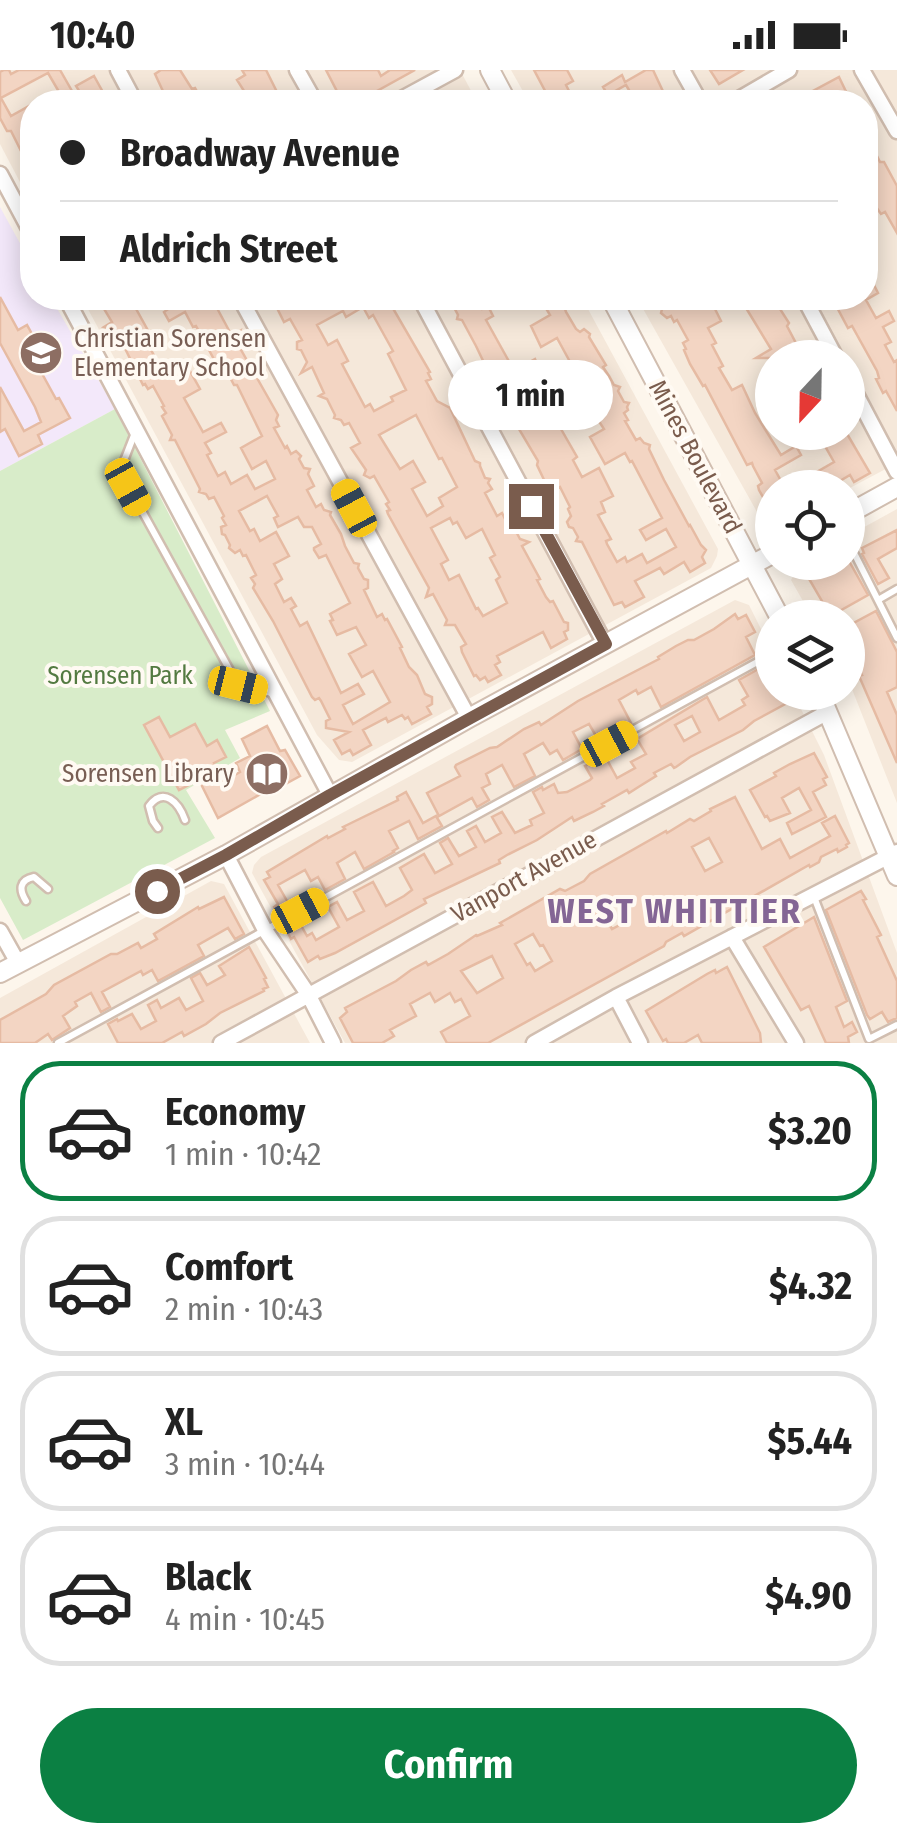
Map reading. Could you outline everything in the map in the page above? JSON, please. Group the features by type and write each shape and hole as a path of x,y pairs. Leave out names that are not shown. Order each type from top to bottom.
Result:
{"street":[{"path":"418,90 455,70"},
{"path":"755,90 789,70"},
{"path":"878,97 897,130"},
{"path":"0,174 20,212"},
{"path":"72,310 330,795"},
{"path":"247,310 469,718"},
{"path":"426,310 606,644"},
{"name":"Mines Boulevard","path":"616,310 770,600"},
{"path":"810,310 826,340"},
{"path":"865,411 897,472"},
{"path":"865,505 897,487"},
{"path":"0,973 226,855 755,563"},
{"path":"828,712 893,854 897,876"},
{"name":"Vanport Avenue","path":"220,1043 828,712"},
{"path":"534,1043 893,854"},
{"path":"226,855 334,1043"},
{"path":"0,931 18,963"},
{"path":"732,937 796,1043"},
{"path":"616,997 640,1043"}],"lane":[{"path":"136,429 120,471 238,685 278,695"},
{"path":"865,574 897,638"},
{"path":"878,600 897,589"},
{"path":"58,1043 755,663"},
{"path":"158,828 148,806 153,800 171,799 180,806 184,820"},
{"path":"26,901 21,885 27,878 34,877 48,889"},
{"path":"814,896 869,1039 897,1025"}],"shaded area":[{"path":"0,70 460,70 471,90 20,90 20,182 0,144"},
{"path":"511,70 897,70 897,463 865,480 865,470 755,470 755,508 644,310 878,310 878,90 522,90"},
{"name":"Christian Sorensen Elementary School","path":"0,207 20,243 20,310 58,310 115,409 0,471"},
{"path":"88,310 589,310 718,549 711,568 352,762 339,760 317,735"},
{"path":"897,509 897,803 860,710 865,710 865,600 802,600 791,580 865,580 865,527"},
{"path":"735,600 749,605 755,617 755,710 802,710 824,755 897,953 897,1043 345,1043 252,873 261,857"},
{"path":"211,881 224,884 310,1043 0,1043 0,998"}],"green space":[{"name":"Sorensen Park","path":"115,409 270,711 225,730 240,758 186,790 215,838 23,940 0,898 0,471"}],"building":[{"path":"60,70 71,90 58,90 48,73 1,98 11,116 20,111 20,149 0,118 0,72"},
{"path":"161,70 180,70 196,90 162,90 155,74"},
{"path":"242,70 266,70 276,90 243,90 237,80 245,75"},
{"path":"326,70 378,70 381,76 390,70 415,70 379,90 336,90"},
{"path":"534,70 567,70 573,81 566,85 568,90 545,90"},
{"path":"653,70 662,90 629,90 626,85 617,90 603,87 622,75 625,82"},
{"path":"710,70 743,70 719,84"},
{"path":"94,76 102,90 78,90 76,86"},
{"path":"839,77 845,90 815,90"},
{"path":"878,158 897,186 897,233 885,212 881,214"},
{"path":"0,297 18,330 27,325 43,354 34,359 70,418 38,435 42,444 19,456 5,429 0,432 0,387 24,431 41,422 0,343"},
{"path":"105,310 137,310 156,345 150,348 165,376 186,364 200,389 184,398 203,432 221,423 226,432 205,443 218,476 225,472 231,484 247,475 255,489 275,479 266,461 252,469 241,448 262,436 237,385 221,360 216,363 185,312 169,321 164,312 218,310 232,336 240,331 236,341 278,415 279,426 274,428 285,448 291,454 296,451 304,468 310,469 308,474 314,486 307,490 316,507 321,504 331,512 354,563 359,564 368,580 364,590 377,617 382,614 387,619 409,667 425,694 432,697 432,704 427,707 431,714 412,724 402,715 388,722 386,718 363,730 371,745 353,755 350,750 342,754 334,740 349,732 326,728 330,719 321,701 312,697 253,588 251,578 256,575 246,555 229,548 222,534 224,516 214,497 209,499 199,492 175,440 170,440 172,435 162,416 166,413 164,406 153,386 148,389 143,385 116,330 104,327 112,322","holes":["267,496 278,516 274,518 278,527 298,517 304,527 312,527 321,544 314,550 319,558 326,555 350,603 330,614 330,621 337,635 356,627 366,645 349,654 362,677 373,671 390,702 353,724 343,705 364,694 358,684 341,693 307,622 300,626 291,609 296,606 291,598 284,602 275,584 282,579 274,564 289,556 276,532 260,541 239,511"]},
{"path":"278,310 358,310 346,317 343,311 317,325 328,345 337,340 348,361 342,364 365,407 370,404 374,411 406,390 388,354 393,351 373,315 369,318 365,310 394,310 430,372 431,379 426,381 437,401 450,408 475,461 480,463 485,478 490,479 492,489 485,493 497,516 502,513 520,539 529,542 522,546 546,597 568,623 564,632 567,639 551,648 543,632 497,656 500,662 495,665 501,675 488,682 485,677 480,680 474,676 462,652 461,647 466,644 455,625 445,625 447,620 433,594 426,597 429,588 388,514 389,502 374,476 364,475 366,470 351,448 360,443 349,423 344,425 334,418 327,399 319,396 324,393 312,367 301,373 307,362 297,349 297,342 302,340 290,319 284,322","holes":["416,415 457,487 439,498 443,506 427,516 412,489 425,482 413,461 400,469 379,435","450,518 466,538 482,529 495,555 490,558 507,603 483,616 459,575 449,580 441,564 448,560 431,528"]},
{"path":"455,310 490,310 493,316 486,320 511,365 517,369 535,359 544,381 529,389 547,425 569,413 574,422 561,429 577,457 573,460 582,477 599,468 613,496 601,502 605,512 598,515 611,539 607,544 617,562 625,557 627,562 642,554 647,563 676,547 666,529 646,540 640,530 662,518 625,453 605,464 590,437 604,429 571,378 576,374 569,360 557,338 541,347 531,326 550,315 547,310 565,310 576,329 590,334 606,365 603,367 614,385 620,387 624,402 629,403 625,421 636,440 640,438 650,445 664,480 706,550 702,557 705,563 690,572 684,562 664,574 660,568 635,581 644,597 625,607 622,602 614,605 582,542 576,541 578,537 569,527 570,507 560,487 555,490 546,484 538,461 507,409 506,403 512,400 500,377 485,373 487,369"},
{"path":"662,310 716,310 721,321 708,328 716,343 712,345 732,390 742,385 755,413 755,450 778,450 781,455 798,450 801,455 775,470 756,470 752,463 747,465 690,364 683,343 688,340 677,320 667,318"},
{"path":"747,310 781,310 794,340 766,340"},
{"path":"838,310 872,310 876,318 889,311 894,321 883,327 891,342 885,345 894,362 897,360 897,411 876,379 879,378 865,349 865,340 860,340 852,326 848,328"},
{"path":"827,450 857,450 870,473 865,476 865,470 820,470 834,462"},
{"path":"897,530 897,548 878,559 889,578 878,584 865,560 865,546"},
{"path":"810,580 860,580 868,595 859,600 821,600"},
{"path":"876,611 897,652 897,687 887,692 897,715 897,763 865,690 865,617"},
{"path":"735,614 738,619 746,615 755,632 746,637 755,655 661,707 651,687 638,694 636,690 619,700 631,723 599,741 589,724 573,732 582,749 563,760 557,750 550,754 543,743 524,754 535,776 514,787 502,765 486,774 490,784 482,788 489,800 477,807 472,798 439,816 427,793 460,776 456,765 497,747 524,729 539,722 541,725 676,646 714,629"},
{"path":"755,671 755,710 774,710 674,768 671,764 654,773 656,776 629,793 627,790 574,821 572,817 499,860 500,863 424,899 426,903 335,953 308,962 294,937 291,939 285,927 298,920 307,936 312,933 316,940 339,927 328,907 337,902 347,920 364,911 354,892 373,882 386,906 404,896 412,890 400,868 424,854 435,873 452,864 440,843 448,838 459,856 476,847 467,831 476,826 485,842 501,833 492,817 502,812 515,833 532,825 530,820 544,813 533,792 542,787 543,790 554,784 558,793 567,792 590,780 585,766 605,756 617,778 635,768 631,762 646,754 637,739 707,697 719,720 745,705 742,700 748,696 739,680","holes":["692,716 700,732 684,741 675,725"]},
{"path":"159,717 170,737 195,724 207,746 217,740 226,757 214,763 224,781 240,772 236,763 250,756 242,739 267,726 300,776 218,818 199,780 179,790 144,725"},
{"path":"814,753 827,777 823,779 826,785 813,792 826,817 792,834 787,823 811,810 799,788 782,798 790,813 770,821 750,790"},
{"path":"406,792 423,823 436,816 442,826 418,839 409,821 389,831 398,848 394,852 364,869 355,852 337,863 345,879 325,890 318,877 311,881 305,870 278,885 291,908 278,915 274,907 278,904 264,880 270,877 267,872"},
{"path":"735,797 762,849 780,839 790,858 830,836 822,823 835,816 849,843 488,1043 447,1043 441,1032 470,1016 461,999 455,1002 450,993 435,1002 430,993 410,1004 416,1016 390,1030 394,1036 382,1043 353,1043 340,1018 347,1012 345,1008","holes":["709,838 722,862 705,871 692,847","618,900 629,920 612,929 600,910","533,934 552,961 535,971 515,944","492,956 503,978 477,993 461,971"]},
{"path":"861,891 897,981 897,1018 888,1022 882,1012 870,1019 867,1015 826,910"},
{"path":"224,897 244,934 235,939 228,928 198,945 204,956 158,981 152,970 143,975 141,971 102,992 110,1007 101,1012 91,993 75,1002 77,1006 63,1016 70,1028 52,1040 48,1034 35,1043 0,1043 0,1020 111,954 138,943 141,948 157,939 154,934 198,907"},
{"path":"814,917 847,1001 836,1007 844,1027 852,1022 857,1032 848,1037 849,1043 826,1043 809,1006 801,1010 764,947"},
{"path":"249,947 266,978 268,987 264,991 184,1036 182,1032 162,1043 118,1043 108,1024 132,1014 141,1029 156,1021 148,1005 157,1000 161,1008 179,998 186,1010 203,1001 191,978 200,973 207,985 225,975 219,966"},
{"path":"727,967 760,1033 761,1043 702,1043 698,1035 684,1043 663,1041 646,1011 707,974"}],"place":[{"name":"Christian Sorensen Elementary School","path":"41,353"},
{"name":"Sorensen Library","path":"267,774"}],"district":[{"name":"WEST WHITTIER","path":"675,911"}],"route":[{"path":"157,891 606,644 531,506"}]}
